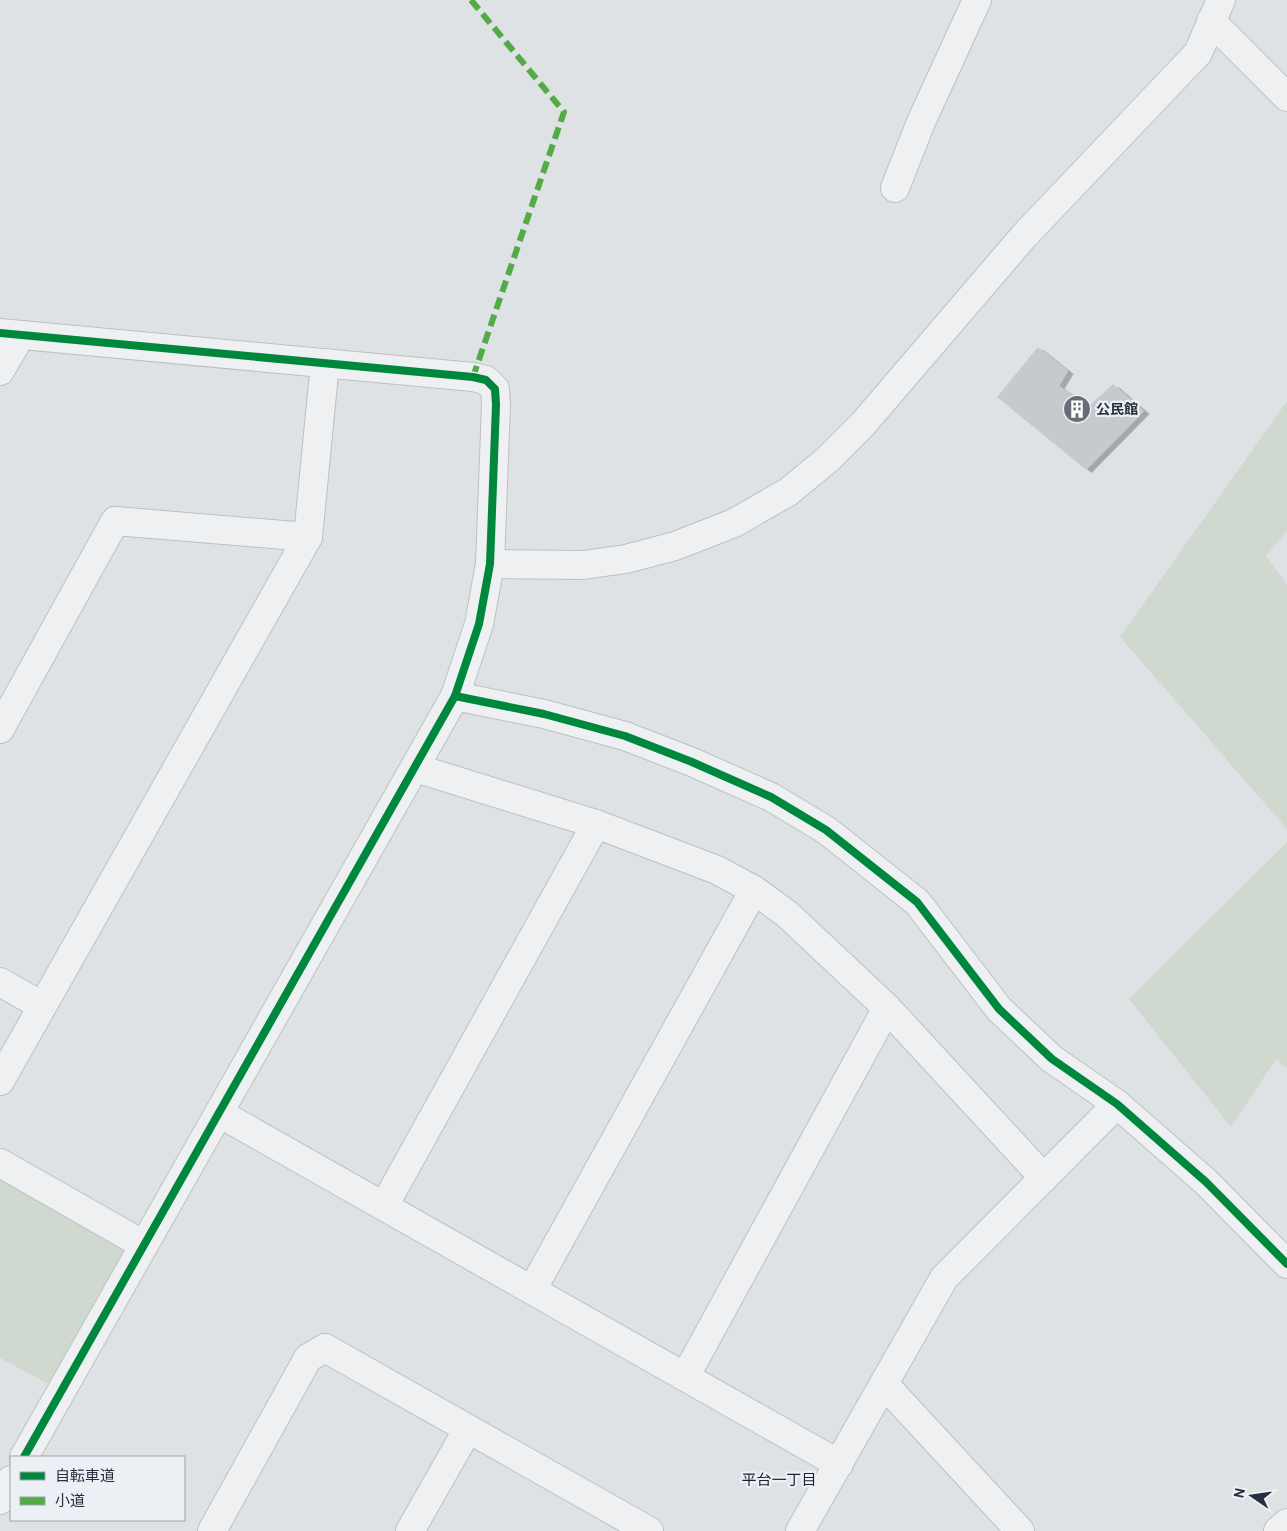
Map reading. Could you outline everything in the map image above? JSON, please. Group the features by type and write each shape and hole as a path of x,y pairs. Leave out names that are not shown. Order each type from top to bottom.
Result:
{"street":[{"path":"895,188 921,122 977,0"},
{"path":"490,564 583,565 626,559 675,546 734,523 788,492 826,460 863,424 1024,236 1198,53 1216,10 1287,97"},
{"path":"0,372 10,334 473,377 486,380 495,389 496,405 490,564 479,624 455,696 25,1456"},
{"path":"0,1081 308,537 325,363"},
{"path":"0,729 115,521 308,537"},
{"path":"455,696 544,714 625,736 692,762 771,797 826,830 917,902 999,1009 1045,1053 1117,1104 1206,1182 1287,1264"},
{"path":"414,768 596,824 717,870 754,890 787,914 887,1008 1044,1178"},
{"path":"384,1206 596,824"},
{"path":"532,1290 754,890"},
{"path":"0,982 42,1006"},
{"path":"685,1377 887,1008"},
{"path":"800,1531 944,1278 1117,1104"},
{"path":"219,1113 839,1464"},
{"path":"0,1163 144,1245"},
{"path":"212,1531 308,1358 325,1348 468,1429 610,1521 649,1531"},
{"path":"884,1384 1020,1531"},
{"path":"410,1531 468,1429"},
{"path":"0,1500 10,1482"},
{"path":"1278,1531 1287,1523"}],"shaded area":[{"path":"1287,401 1287,531 1266,556 1287,585 1287,829 1120,637"},
{"path":"1287,842 1287,1068 1276,1059 1231,1127 1129,999"},
{"path":"0,1177 144,1245 62,1391 0,1358"}],"building":[{"name":"公民館","path":"1038,347 1068,371 1059,386 1088,407 1113,384 1144,411 1086,470 997,397"}],"marked path":[{"path":"471,0 564,112 473,377"}],"cycle path":[{"path":"0,333 473,377 486,380 495,389 496,405 490,564 479,624 455,696 25,1456"},
{"path":"455,696 544,714 625,736 692,762 771,797 826,830 917,902 999,1009 1052,1059 1117,1104 1206,1182 1287,1264"}],"place":[{"name":"公民館","path":"1077,409"}],"district":[{"name":"平台一丁目","path":"779,1480"}]}
